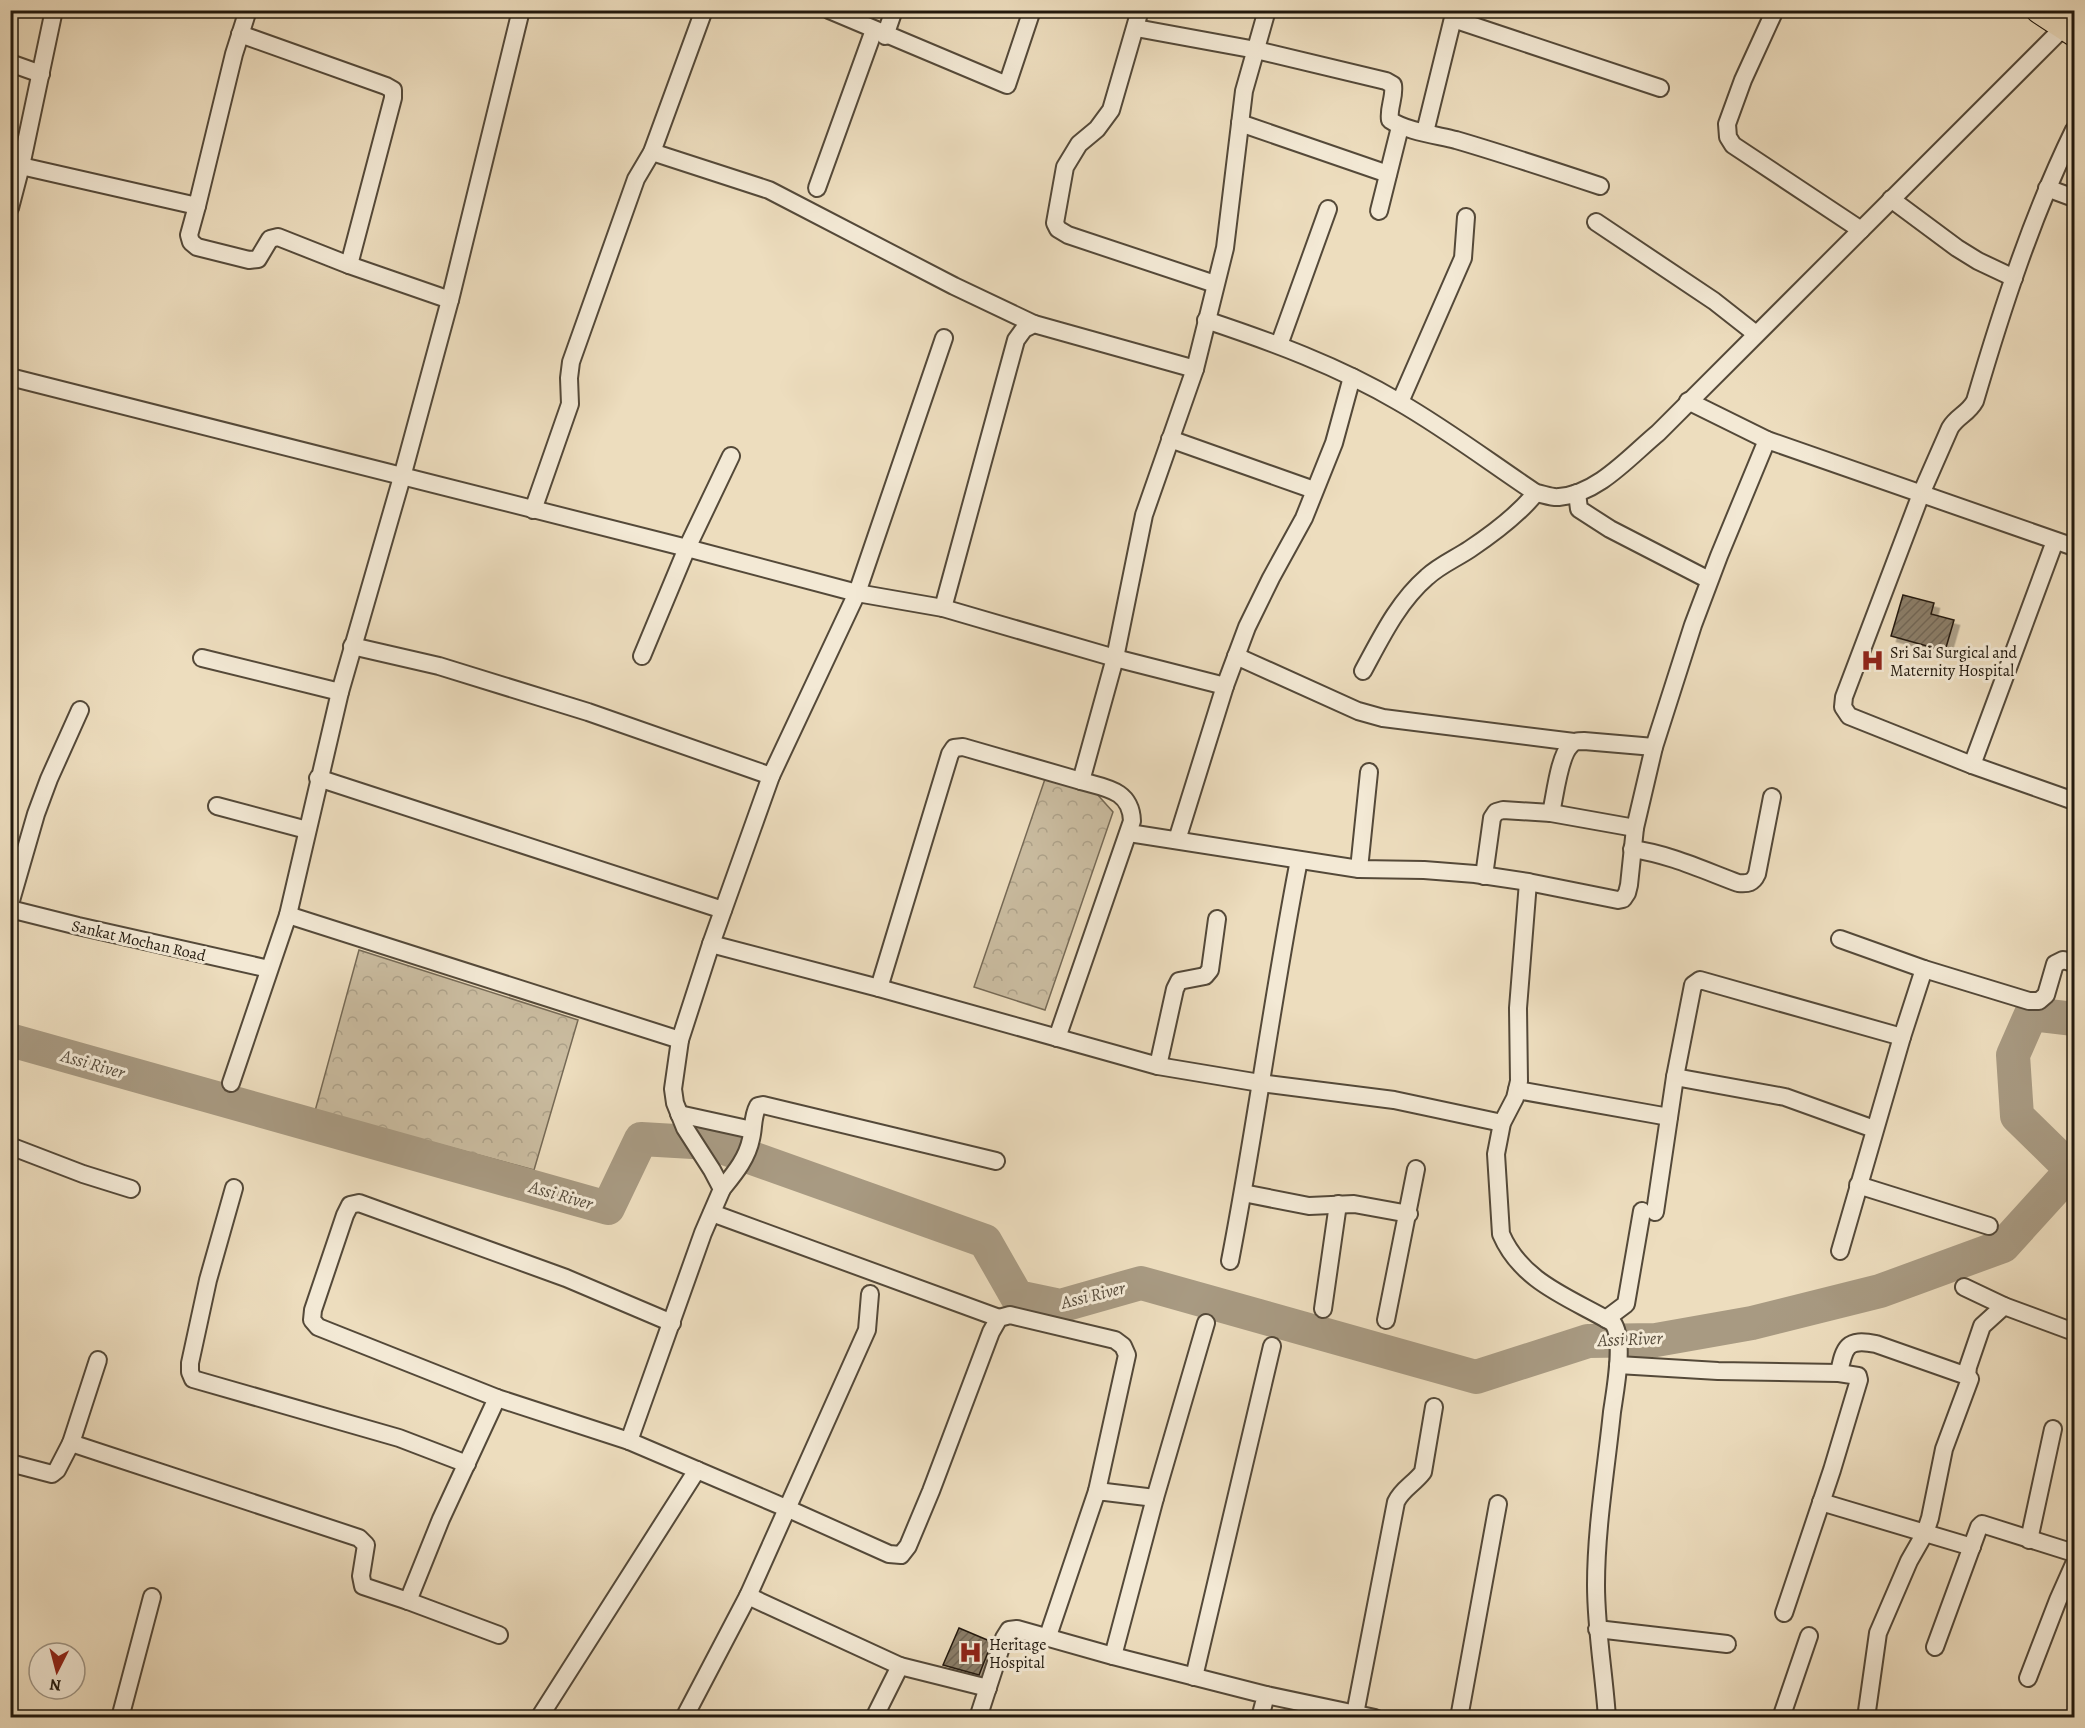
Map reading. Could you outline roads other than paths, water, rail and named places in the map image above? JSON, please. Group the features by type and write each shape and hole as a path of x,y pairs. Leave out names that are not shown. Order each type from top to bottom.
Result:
{"main road":[{"path":"2039,10 2071,26"}],"street":[{"path":"10,208 54,10"},
{"path":"248,10 189,235 190,242 249,260 258,259 270,238 278,237 349,265 450,300"},
{"path":"231,1083 288,915 318,778 340,692 450,300 521,10"},
{"path":"533,510 570,404 571,362 636,179 652,152 704,10"},
{"path":"829,10 1007,85 1032,10"},
{"path":"817,188 880,33 894,10"},
{"path":"1140,10 1111,110 1098,129 1079,144 1065,167 1054,223 1058,229 1068,235 1215,284"},
{"path":"1081,781 1115,658 1144,515 1195,369 1225,248 1244,91 1267,10"},
{"path":"1775,10 1743,80 1727,124 1728,137 1733,146 1861,230"},
{"path":"1425,132 1454,15 1660,88"},
{"path":"1206,320 1279,345 1352,377 1400,402 1536,493 1557,497 1577,493 1602,480 1658,432 1891,200 2071,26"},
{"path":"1136,28 1256,50 1386,81 1393,85 1394,91 1389,114 1390,120 1400,127 1523,160 1600,186"},
{"path":"240,34 393,90 393,98 349,265"},
{"path":"10,63 41,74"},
{"path":"1240,123 1388,174"},
{"path":"1379,211 1400,127"},
{"path":"2074,130 2047,188 2014,278 1975,400 1970,411 1953,422 1921,494 1844,697 1843,707 1849,716 1972,765 2074,801"},
{"path":"652,152 769,189 954,286 1034,324 1195,369"},
{"path":"21,166 197,206"},
{"path":"2047,188 2074,198"},
{"path":"1891,200 1964,252 2014,278"},
{"path":"1279,345 1328,209"},
{"path":"1400,402 1463,258 1466,217"},
{"path":"1596,222 1714,301 1756,334"},
{"path":"943,608 1016,340 1024,328 1034,324"},
{"path":"722,1189 682,1121 673,1089 680,1040 711,944 771,776 857,593 944,338"},
{"path":"1177,840 1236,656 1247,627 1271,578 1304,518 1334,443 1352,377"},
{"path":"10,378 857,593 943,608 1115,658 1225,686"},
{"path":"1688,401 1767,440 2074,548"},
{"path":"1170,439 1314,490"},
{"path":"1129,833 1359,869 1424,870 1484,876 1528,882 1618,900 1623,899 1629,885 1635,828 1654,747 1709,580 1767,440"},
{"path":"642,656 687,548 731,456"},
{"path":"1363,672 1394,615 1426,577 1503,525 1522,510 1536,493"},
{"path":"1577,493 1579,508 1610,529 1709,580"},
{"path":"1972,765 2055,541"},
{"path":"352,646 439,666 577,708 771,776"},
{"path":"1236,656 1358,711 1383,718 1575,742 1654,747"},
{"path":"202,658 340,692"},
{"path":"10,906 36,814 80,710"},
{"path":"1551,813 1564,757 1568,747 1575,742"},
{"path":"879,988 950,754 954,748 963,747 1110,790 1125,798 1132,810 1129,833 1057,1038"},
{"path":"1359,869 1369,772"},
{"path":"318,778 723,910"},
{"path":"1632,849 1650,851 1738,883 1748,884 1757,874 1772,797"},
{"path":"217,806 307,830"},
{"path":"1484,876 1492,818 1496,812 1503,810 1551,813 1635,828"},
{"path":"1230,1261 1299,860"},
{"path":"1528,882 1518,1008 1520,1064 1517,1090 1502,1123 1496,1154 1501,1234 1504,1243 1539,1281 1554,1292 1612,1324"},
{"name":"Sankat Mochan Road","path":"10,906 78,926 268,969"},
{"path":"288,915 680,1040"},
{"path":"1158,1066 1174,989 1179,981 1205,976 1210,970 1217,919"},
{"path":"1840,939 1924,969 2029,1001 2039,1001 2046,995 2055,964 2062,960 2074,963"},
{"path":"711,944 1158,1066 1260,1083 1394,1100 1502,1123"},
{"path":"1840,1251 1924,969"},
{"path":"1607,1718 1597,1629 1598,1541 1618,1360 1612,1324 1626,1304 1648,1212 1669,1117 1693,985 1700,980 1902,1037"},
{"path":"1675,1077 1785,1097 1875,1129"},
{"path":"1517,1090 1669,1117"},
{"path":"629,1441 712,1213 722,1189 739,1168 752,1135 754,1114 758,1106 763,1105 996,1161"},
{"path":"682,1121 752,1135"},
{"path":"10,1146 82,1174 131,1189"},
{"path":"1386,1320 1409,1214 1416,1169"},
{"path":"1858,1185 1989,1226"},
{"path":"234,1188 208,1280 190,1363 193,1378 199,1382 345,1421 399,1438 467,1464"},
{"path":"1243,1193 1309,1206 1354,1204 1409,1214"},
{"path":"672,1323 566,1278 359,1203 350,1205 345,1215 313,1310 312,1320 318,1327 497,1398 629,1441 889,1554 901,1555 908,1546 991,1332 999,1318"},
{"path":"1323,1309 1338,1204"},
{"path":"712,1213 999,1318 1010,1315 1115,1340 1123,1346 1127,1355 1097,1491 1048,1636"},
{"path":"1964,1287 2004,1306 2074,1332"},
{"path":"684,1718 748,1596 867,1330 870,1294"},
{"path":"1867,1711 1878,1633 1930,1518 1944,1449 1969,1384 1968,1367 1982,1326 2004,1306"},
{"path":"1113,1656 1155,1498 1206,1323"},
{"path":"1839,1373 1847,1347 1854,1342 1861,1341 1876,1344 1967,1376"},
{"path":"1194,1677 1272,1346"},
{"path":"10,1463 52,1474 57,1470 71,1443 98,1360"},
{"path":"1618,1360 1718,1371 1839,1373 1858,1376 1859,1380 1821,1502 1784,1613"},
{"path":"408,1601 441,1519 497,1398"},
{"path":"1355,1714 1396,1502 1401,1491 1417,1480 1423,1472 1434,1407"},
{"path":"2029,1540 2053,1429"},
{"path":"71,1443 359,1538 366,1545 361,1576 363,1586 499,1635"},
{"path":"539,1718 697,1470"},
{"path":"1097,1491 1155,1498"},
{"path":"1821,1502 1972,1547"},
{"path":"1459,1718 1498,1504"},
{"path":"1935,1647 1982,1524 2074,1553"},
{"path":"2028,1678 2074,1564"},
{"path":"748,1596 900,1666 988,1688"},
{"path":"120,1718 152,1597"},
{"path":"978,1718 1005,1638 1009,1630 1017,1629 1266,1695 1375,1718"},
{"path":"1597,1629 1726,1644"},
{"path":"1780,1718 1809,1636"},
{"path":"874,1718 900,1666"},
{"path":"1260,1718 1266,1695"}],"waterway":[{"name":"Assi River","path":"10,1040 608,1208 641,1139 710,1143 985,1241 1017,1297 1060,1306 1141,1283 1476,1377 1588,1341 1656,1340 1752,1323 1880,1291 2003,1246 2072,1170 2017,1116 2013,1055 2031,1014 2074,1019"}],"place":[{"name":"Sri Sai Surgical and Maternity Hospital","path":"1872,661"},
{"name":"Heritage Hospital","path":"971,1653"}]}
